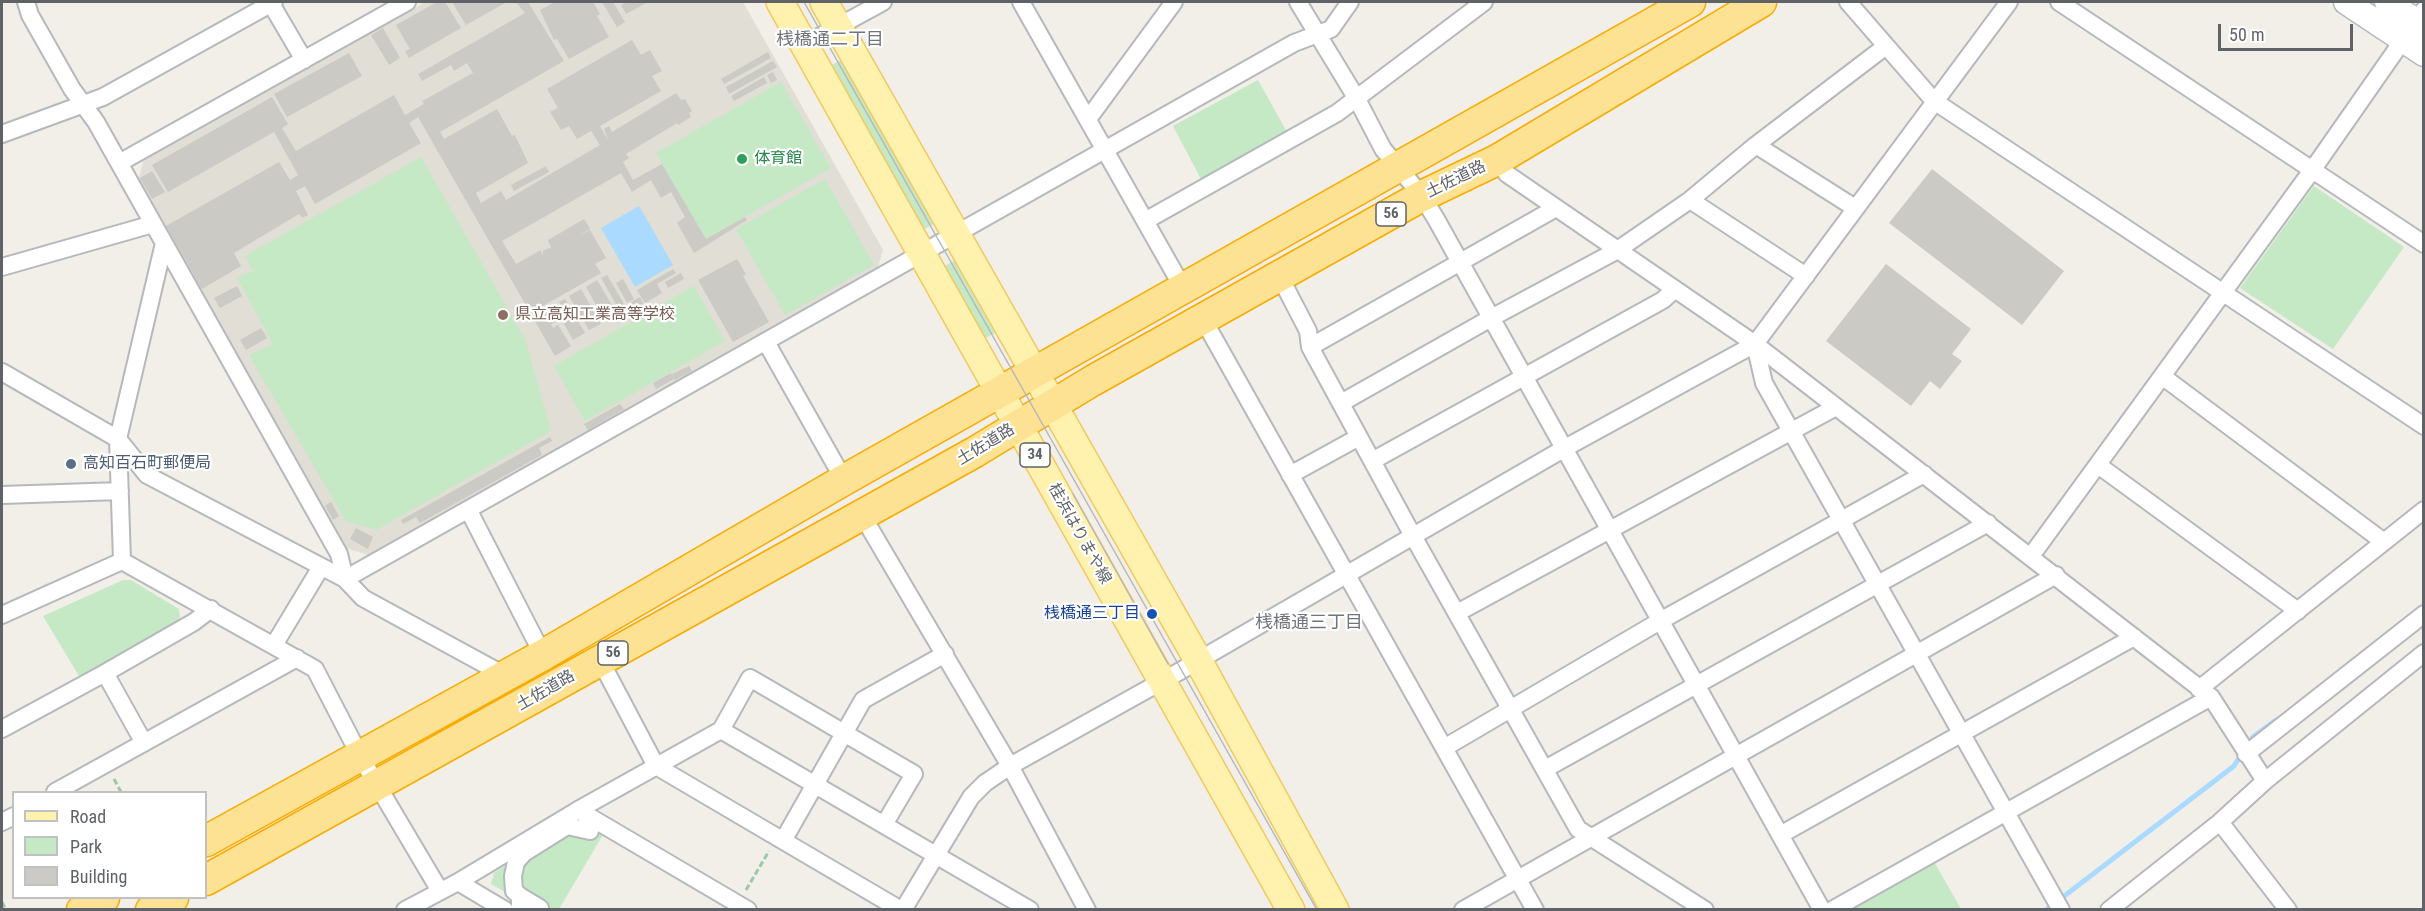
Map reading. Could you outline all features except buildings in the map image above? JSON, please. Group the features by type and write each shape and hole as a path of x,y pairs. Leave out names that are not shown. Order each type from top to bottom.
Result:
{"highway":[{"name":"土佐道路","path":"207,840 506,676 844,480 1001,394 1183,288 1690,2"},
{"name":"土佐道路","path":"207,879 862,515 1053,404 1422,196 1497,160 1761,2"},
{"path":"82,909 100,899"},
{"path":"151,909 169,899"}],"main road":[{"name":"桂浜はりまや線","path":"780,2 1291,909"},
{"name":"34","path":"824,2 1198,660 1335,909"}],"street":[{"path":"26,2 30,15 119,163 339,554 345,579"},
{"path":"2,134 103,97 272,2 304,60"},
{"path":"119,163 407,2"},
{"path":"804,45 883,2"},
{"path":"1021,2 1183,288"},
{"path":"1088,119 1174,2"},
{"path":"1298,2 1357,99 1383,149 1422,196 1822,909"},
{"path":"345,579 957,236 1294,43 1331,29 1350,2"},
{"path":"1145,221 1337,113 1484,2"},
{"path":"1848,2 1934,101 2424,426"},
{"path":"600,660 656,766 902,909 938,854 971,797 985,783 1010,766 1347,576 1565,448 1755,344 2009,2"},
{"path":"2059,2 2424,244"},
{"path":"2346,2 2416,24"},
{"path":"2387,2 2416,24 2424,54"},
{"path":"2031,556 2416,24"},
{"path":"1341,404 1491,318 1616,251 1690,200 1756,145 1886,46"},
{"path":"1756,145 1855,208"},
{"path":"1497,160 1507,174 1616,251 1755,344 2056,575 2205,693 2265,781"},
{"path":"1690,200 1806,276"},
{"path":"1310,347 1556,208"},
{"path":"2,267 153,224"},
{"path":"122,561 118,439 164,243"},
{"path":"1280,277 1308,331 1310,347 1413,536 1578,829 1705,909"},
{"path":"1372,461 1663,300 1674,290"},
{"path":"1203,319 1535,909"},
{"path":"766,342 844,480"},
{"path":"1755,344 1764,382 2061,909"},
{"path":"2,372 118,439 147,475 345,579 363,598 506,676"},
{"path":"2162,376 2384,542"},
{"path":"1457,613 1791,429 1836,407"},
{"path":"1290,476 1359,437"},
{"path":"2098,465 2298,610"},
{"path":"1444,748 1660,621 1924,474"},
{"path":"2,495 120,491"},
{"path":"1832,909 2006,811 2205,693 2298,610 2424,510"},
{"path":"468,511 543,655"},
{"path":"862,515 1010,766 1087,909"},
{"path":"1545,769 1988,523"},
{"path":"122,561 315,669 360,756 440,891"},
{"path":"2,615 122,561"},
{"path":"274,645 321,567"},
{"path":"1463,909 1591,839 1736,754 2056,575"},
{"path":"2,729 194,622 211,609"},
{"path":"2247,754 2424,614"},
{"path":"1780,835 1962,731 2134,637"},
{"path":"2109,909 2220,822 2265,781 2424,653"},
{"path":"780,838 816,784 863,700 945,654"},
{"path":"57,791 297,658"},
{"path":"105,673 144,743"},
{"path":"405,909 458,882 578,810 721,730 750,678 914,774 885,823"},
{"path":"721,730 885,823 1029,909"},
{"path":"578,810 743,907"},
{"path":"2220,822 2288,909"},
{"path":"515,904 513,876 516,862 524,853 567,826 590,831"},
{"path":"458,882 515,904 539,909"}],"path":[{"path":"743,907 780,838"},
{"path":"2,902 6,909"}],"shaded area":[{"name":"県立高知工業高等学校","path":"425,2 743,2 883,250 878,267 368,555 346,548 138,181 144,159"}],"green space":[{"path":"841,60 934,224 920,231 828,67"},
{"path":"1258,80 1288,134 1202,181 1173,126"},
{"name":"体育館","path":"781,82 831,168 706,239 656,153"},
{"path":"421,157 525,339 551,431 376,530 346,521 249,355 273,344 237,278 253,271 245,256"},
{"path":"825,179 874,265 785,315 736,229"},
{"path":"2314,186 2404,247 2333,349 2240,288"},
{"path":"954,261 995,333 980,341 939,269"},
{"path":"694,286 725,341 585,421 554,366"},
{"path":"123,580 131,580 179,609 180,622 79,676 43,616"},
{"path":"573,823 604,833 559,909 535,909 491,884 494,873"},
{"path":"1933,860 1961,909 1845,910"}],"water":[{"path":"639,206 673,265 635,287 601,228"}],"waterway":[{"path":"2249,743 2253,737 2276,720"},
{"path":"2046,910 2234,766 2242,753"}],"tram line":[{"path":"804,2 1317,910"},
{"path":"1073,494 1168,664"}],"place":[{"name":"体育館","path":"742,159"},
{"name":"県立高知工業高等学校","path":"503,315"},
{"name":"高知百石町郵便局","path":"71,464"},
{"name":"桟橋通三丁目","path":"1152,614"}],"district":[{"name":"桟橋通二丁目","path":"830,40"},
{"name":"桟橋通三丁目","path":"1309,623"}]}
